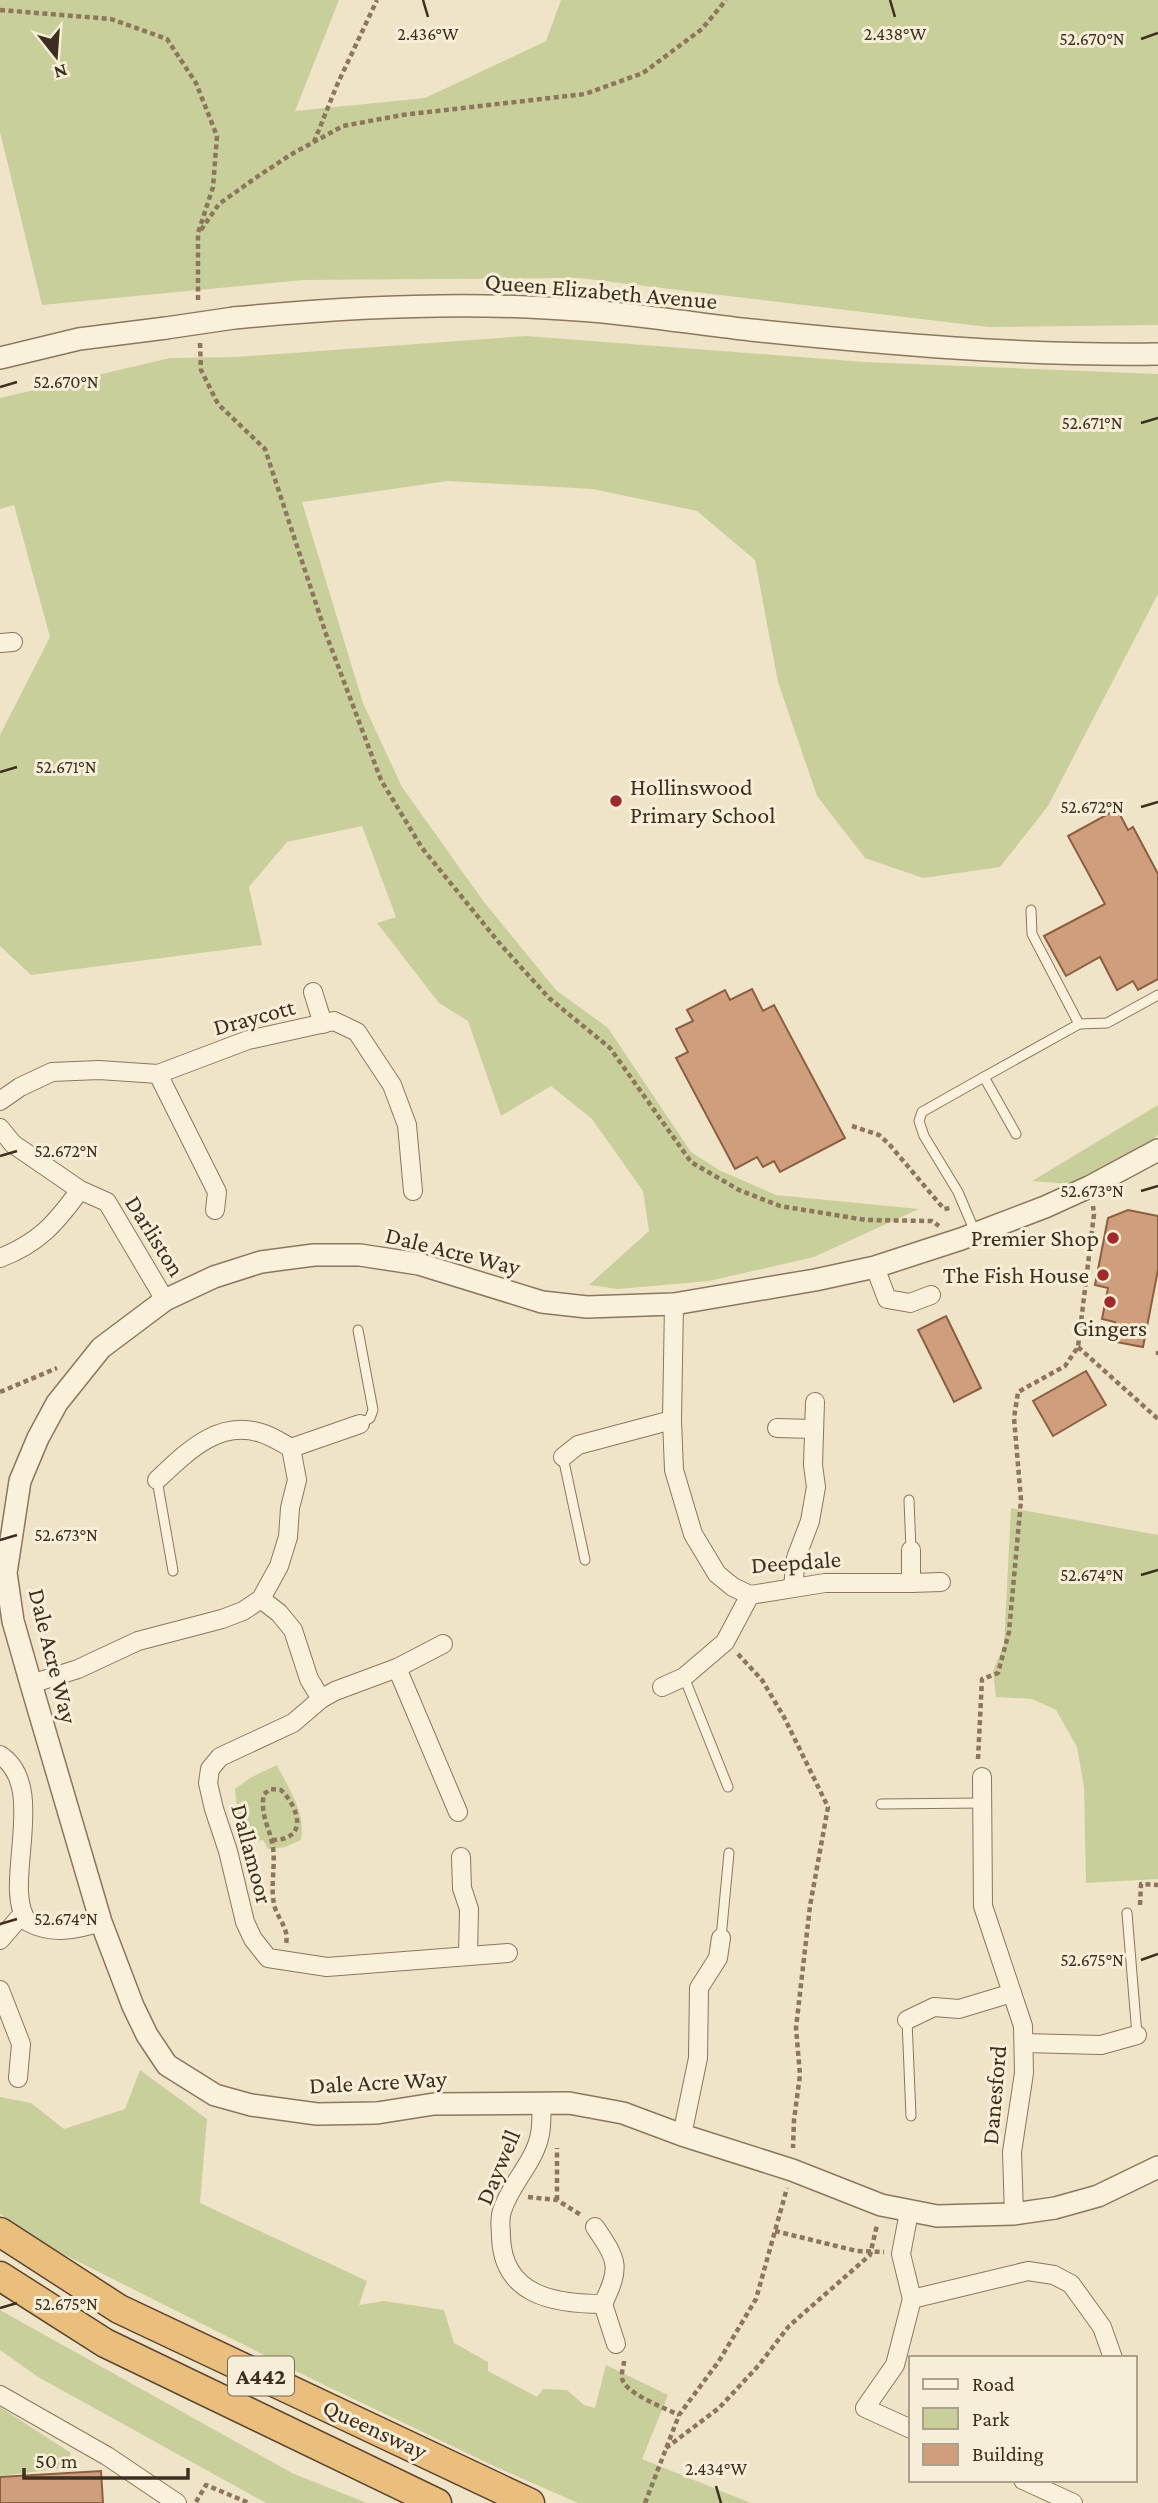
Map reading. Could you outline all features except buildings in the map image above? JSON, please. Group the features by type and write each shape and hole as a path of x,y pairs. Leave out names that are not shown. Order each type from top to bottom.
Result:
{"highway":[{"name":"Queensway","path":"0,2232 120,2309 530,2503"},
{"name":"Queensway","path":"0,2276 105,2343 438,2503"}],"street":[{"name":"Queen Elizabeth Avenue","path":"0,358 79,339 234,318 306,311 424,307 547,308 950,349 1098,355 1158,354"},
{"path":"313,992 323,1024"},
{"name":"Draycott","path":"0,1101 20,1087 52,1072 99,1070 158,1074 248,1040 334,1021 357,1032 392,1085 407,1125 413,1191"},
{"path":"158,1074 217,1192 215,1210"},
{"name":"Darliston","path":"0,1128 13,1144 80,1190 107,1202 164,1300"},
{"name":"Dale Acre Way","path":"1158,1150 1089,1187 969,1236 875,1267 674,1304 587,1307 542,1302 419,1264 360,1255 314,1255 261,1262 214,1277 164,1300 101,1348 57,1403 38,1438 20,1481 5,1546 13,1620 101,1922 147,2035 167,2065 215,2095 251,2105 317,2114 377,2113 434,2104 569,2103 624,2113 682,2135 792,2170 881,2205 909,2212 970,2217 1014,2214 1080,2202 1158,2167"},
{"path":"0,1258 23,1249 47,1232 80,1190"},
{"path":"875,1267 887,1298 910,1303 931,1295"},
{"name":"Deepdale","path":"674,1304 674,1470 693,1534 717,1574 733,1587 750,1595 825,1583 941,1582"},
{"path":"793,1587 796,1558 816,1488 813,1465 815,1402"},
{"path":"563,1457 578,1445 672,1420"},
{"path":"157,1480 195,1444 233,1429 261,1433 291,1448 360,1424"},
{"path":"777,1428 814,1429"},
{"path":"30,1684 78,1670 138,1641 222,1619 243,1611 261,1599 279,1566 288,1537 289,1508 297,1480 291,1448"},
{"path":"911,1550 911,1583"},
{"path":"662,1687 684,1677 725,1642 750,1595"},
{"path":"261,1599 279,1613 293,1630 309,1679 321,1699"},
{"name":"Dallamoor","path":"443,1644 397,1668 335,1691 321,1699 293,1723 220,1757 210,1769 208,1783 245,1922 253,1939 268,1958 327,1967 508,1953"},
{"path":"397,1668 458,1812"},
{"path":"0,1755 7,1760 17,1778 15,1808 3,1864 9,1908 19,1918 52,1930 74,1930 101,1922"},
{"name":"Danesford","path":"982,1777 983,1906 1023,2026 1024,2073 1012,2151 1014,2214"},
{"path":"461,1857 462,1888 469,1909 468,1955"},
{"path":"0,1940 19,1918"},
{"path":"682,2135 698,2059 699,1989 718,1958 721,1938"},
{"path":"0,1990 21,2044 18,2078"},
{"path":"906,2020 934,2007 959,2009 1012,1993"},
{"path":"1024,2043 1101,2045 1137,2035"},
{"name":"Daywell","path":"542,2102 540,2136 508,2195 501,2214 502,2255 517,2283 549,2299 575,2304 603,2304"},
{"path":"909,2212 901,2254 912,2299 895,2365 865,2408 909,2428"},
{"path":"595,2227 611,2250 615,2264 614,2279 603,2304 617,2344"},
{"path":"912,2299 1028,2271 1054,2275 1071,2284 1102,2328 1112,2356"},
{"path":"0,2395 107,2456 157,2497 177,2503"},
{"path":"1027,2482 1073,2503"}],"lane":[{"path":"1031,910 1032,934 1079,1024"},
{"path":"969,1236 965,1207 924,1136 919,1121 922,1112 1079,1024 1107,1023 1158,995"},
{"path":"984,1077 1016,1134"},
{"path":"358,1330 373,1410 370,1418 360,1424"},
{"path":"563,1457 586,1560"},
{"path":"157,1480 173,1571"},
{"path":"909,1500 911,1550"},
{"path":"684,1677 728,1787"},
{"path":"881,1804 982,1803"},
{"path":"721,1938 729,1853"},
{"path":"1127,1913 1137,2035"},
{"path":"906,2020 911,2116"}],"path":[{"path":"314,142 377,0"},
{"path":"198,233 219,204 281,161 344,127 402,115 585,94 643,73 702,29 726,0"},
{"path":"0,10 111,19 167,39 196,83 217,136 213,187 198,233 198,314"},
{"path":"200,342 201,370 218,404 265,449 326,634 381,780 422,848 501,945 549,999 610,1048 691,1162 739,1191 780,1206 866,1220 933,1221 969,1236"},
{"path":"852,1126 879,1135 889,1144 944,1209 965,1207"},
{"path":"982,1777 977,1755 982,1716 982,1679 998,1673 1009,1632 1014,1586 1021,1500 1014,1418 1018,1392 1065,1366 1078,1347 1094,1214 1089,1187"},
{"path":"1078,1347 1158,1419"},
{"path":"0,1392 61,1366"},
{"path":"645,2503 679,2415 719,2361 756,2299 792,2170 794,2120 800,2075 796,2028 810,1906 828,1807 784,1717 762,1680 725,1642"},
{"path":"272,1840 284,1840 294,1834 297,1827 292,1805 281,1790 271,1789 264,1794 262,1804 268,1834 272,1840 275,1908 288,1934 286,1947 293,1952 290,1962"},
{"path":"1127,1913 1140,1907 1141,1884 1158,1885"},
{"path":"540,2136 557,2148 557,2200"},
{"path":"508,2195 557,2200 575,2210 595,2227"},
{"path":"775,2231 857,2250 901,2254"},
{"path":"665,2449 719,2407 759,2365 789,2326 828,2289 870,2255 871,2250"},
{"path":"617,2344 625,2362 621,2375 624,2385 679,2415"},
{"path":"196,2503 206,2485 248,2503"}],"green space":[{"path":"0,0 339,0 295,111 425,98 546,41 561,0 1158,0 1158,325 988,327 579,278 303,280 42,305 0,132"},
{"path":"527,336 865,362 1158,374 1158,594 1048,806 1000,867 923,878 865,858 817,796 778,682 755,560 697,511 593,489 448,481 302,502 363,703 402,787 484,902 556,990 608,1028 691,1152 719,1170 776,1195 919,1209 814,1257 709,1281 618,1289 589,1285 649,1231 643,1191 592,1119 551,1086 501,1116 468,1021 439,1003 377,923 396,917 362,826 287,842 249,887 262,945 31,975 0,946 0,735 50,637 14,505 0,509 0,398 170,358 236,357"},
{"path":"1158,1105 1158,1134 1153,1140 1069,1184 1032,1181"},
{"path":"1011,1508 1158,1535 1158,1879 1086,1883 1084,1787 1077,1747 1056,1710 1032,1699 996,1697 993,1671 1004,1645"},
{"path":"277,1765 299,1811 301,1840 285,1847 268,1849 263,1840 248,1842 237,1811 235,1789 250,1778"},
{"path":"140,2070 207,2119 200,2203 367,2281 359,2305 384,2301 444,2310 454,2343 488,2362 488,2371 537,2397 543,2389 567,2390 584,2405 595,2408 606,2365 668,2395 642,2459 751,2503 578,2503 320,2383 55,2250 0,2214 0,2097 31,2103 64,2129 125,2109"},
{"path":"0,2310 292,2473 367,2503 266,2503 38,2377 0,2350"},
{"path":"0,2407 71,2453 64,2468 0,2476"}],"place":[{"name":"Hollinswood Primary School","path":"616,801"},
{"name":"Premier Shop","path":"1113,1238"},
{"name":"The Fish House","path":"1103,1275"},
{"name":"Gingers","path":"1110,1302"}]}
